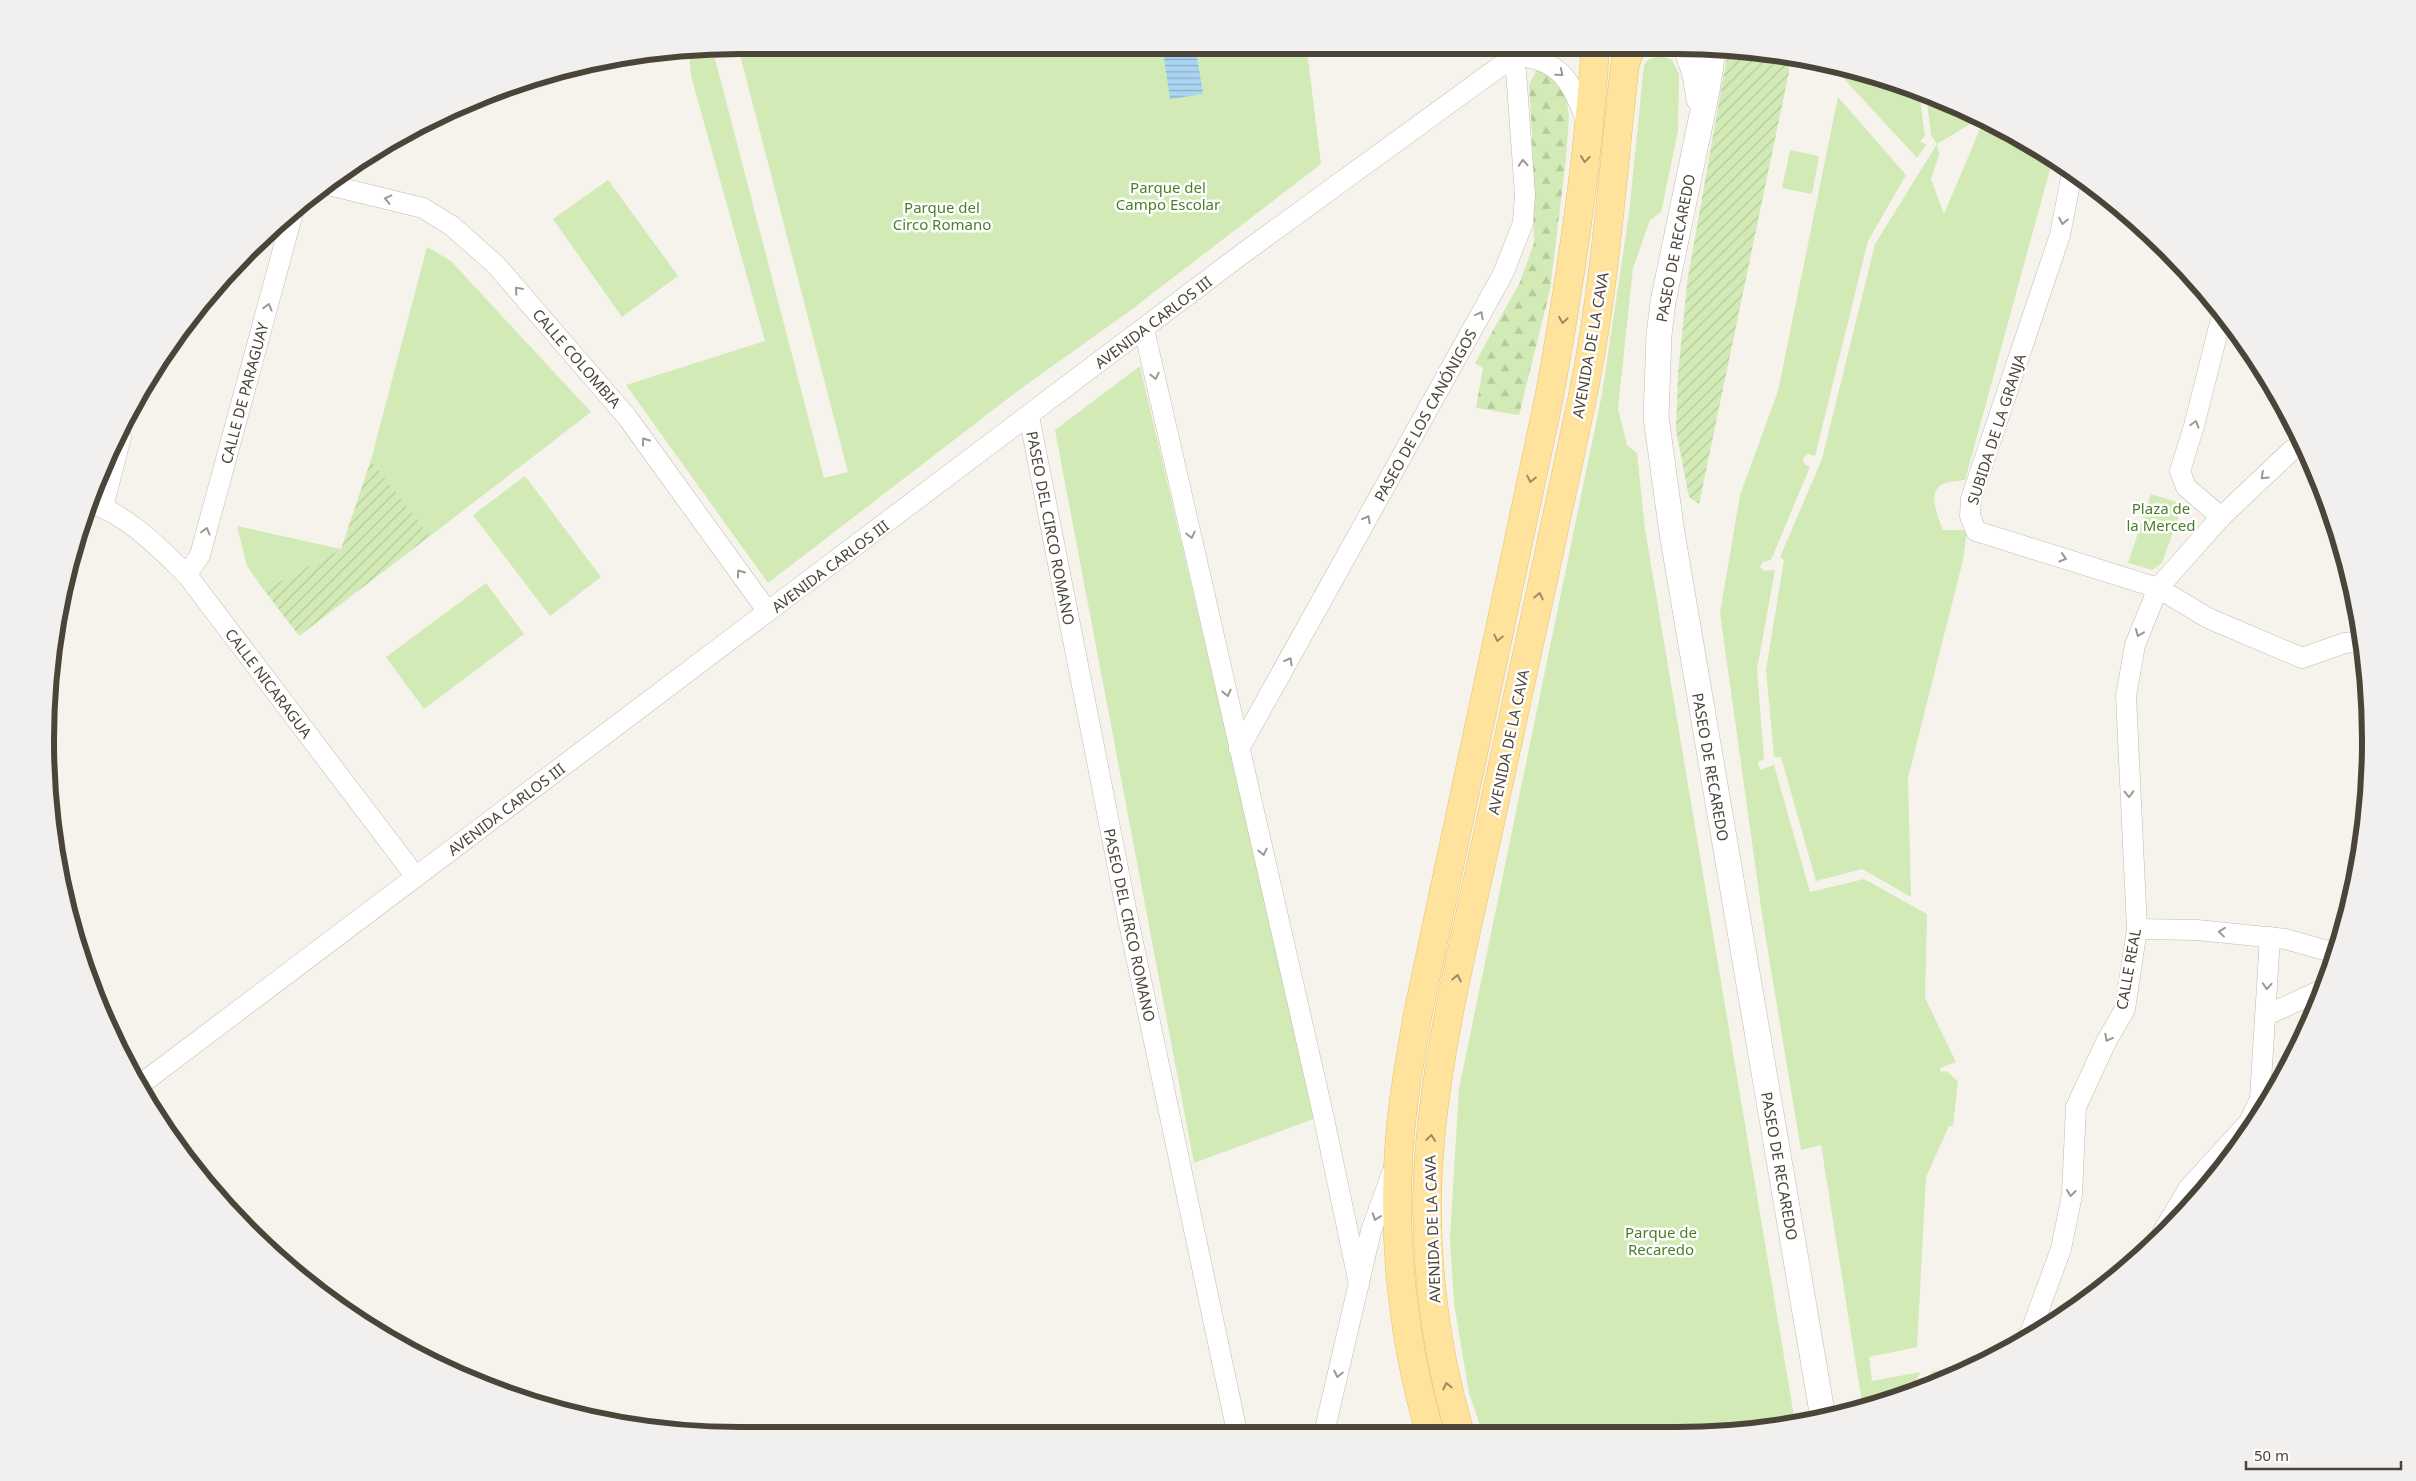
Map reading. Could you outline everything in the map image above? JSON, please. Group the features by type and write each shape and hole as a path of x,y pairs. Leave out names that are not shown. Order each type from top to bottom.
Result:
{"main road":[{"name":"AVENIDA DE LA CAVA","path":"1429,1427 1411,1352 1397,1222 1399,1154 1404,1100 1418,1013 1549,398 1566,302 1589,125 1595,54"},
{"name":"AVENIDA DE LA CAVA","path":"1458,1427 1450,1399 1434,1316 1428,1201 1430,1145 1437,1084 1455,984 1582,398 1602,277 1631,55"}],"street":[{"name":"PASEO DE RECAREDO","path":"1693,54 1701,114 1662,302 1656,417 1684,607 1822,1411"},
{"path":"1515,56 1533,57 1560,72 1570,82 1589,125"},
{"name":"AVENIDA CARLOS III","path":"145,1081 1330,189 1515,56"},
{"name":"PASEO DE LOS CANÓNIGOS","path":"1239,749 1504,274 1517,243 1523,223 1525,194 1515,56"},
{"name":"SUBIDA DE LA GRANJA","path":"2071,179 2060,235 1971,499 1970,516 1976,531 2158,588"},
{"name":"CALLE COLOMBIA","path":"335,186 423,208 452,226 496,265 627,416 768,612"},
{"name":"CALLE DE PARAGUAY","path":"187,575 200,555 290,222"},
{"path":"2220,322 2194,426 2180,471 2186,487 2221,517"},
{"path":"1144,329 1321,1104 1359,1284"},
{"name":"PASEO DEL CIRCO ROMANO","path":"1030,416 1125,904 1236,1427"},
{"path":"2296,448 2221,517 2158,588 2208,618 2302,658 2355,642"},
{"name":"CALLE NICARAGUA","path":"96,504 144,533 187,575 416,877"},
{"name":"CALLE REAL","path":"2032,1327 2061,1249 2072,1195 2076,1107 2106,1042 2125,1009 2137,929 2126,696 2135,645 2158,588"},
{"path":"2137,929 2197,930 2270,937 2286,939 2329,951"},
{"path":"2257,1106 2260,1099 2270,937"},
{"path":"2265,1016 2314,993"},
{"path":"2176,1210 2188,1189 2239,1133"},
{"path":"1325,1427 1371,1231 1399,1154"}],"green space":[{"name":"Parque del Circo Romano","path":"740,54 1061,54 1062,57 1078,54 1307,54 1321,164 1127,313 1023,387 768,583 626,385 765,341 691,76 689,56 714,55 824,478 848,472"},
{"name":"Parque de Recaredo","path":"1660,55 1672,60 1679,74 1678,131 1661,212 1650,220 1633,268 1618,408 1627,445 1637,453 1645,529 1794,1416 1720,1426 1481,1427 1469,1393 1454,1303 1450,1238 1459,1089 1602,394 1629,214 1644,65 1648,60"},
{"path":"1727,56 1765,60 1772,65 1773,61 1788,64 1789,72 1699,504 1689,497 1676,430 1678,375 1687,283"},
{"path":"1536,71 1547,71 1566,95 1569,116 1566,159 1550,290 1519,415 1476,408 1483,368 1475,363 1520,282 1534,243 1529,85"},
{"path":"1840,74 1896,90 1920,99 1925,136 1920,141 1926,145 1917,158"},
{"path":"1838,97 1906,175 1868,241 1815,456 1808,454 1803,458 1804,464 1810,467 1771,560 1763,562 1760,567 1764,571 1775,570 1757,669 1764,759 1758,762 1760,770 1774,765 1810,892 1864,879 1927,914 1925,998 1956,1062 1940,1068 1941,1072 1946,1071 1958,1081 1953,1126 1949,1126 1926,1177 1917,1347 1869,1357 1872,1381 1921,1372 1913,1384 1862,1401 1821,1145 1801,1150 1763,921 1720,613 1740,495 1778,391"},
{"path":"1927,102 1972,122 1937,144 1931,135"},
{"path":"1981,126 2051,165 1965,480 1943,484 1937,489 1935,494 1935,507 1943,530 1967,530 1963,560 1908,778 1911,897 1862,869 1816,881 1781,757 1774,757 1766,670 1784,560 1780,557 1822,459 1875,244 1937,144 1939,155 1931,179 1944,214"},
{"path":"1790,150 1819,156 1812,194 1782,188"},
{"path":"608,180 678,276 622,317 553,219"},
{"path":"427,247 451,261 591,412 430,536 371,460"},
{"path":"1140,366 1316,1118 1194,1163 1055,430"},
{"path":"371,460 430,536 299,636 264,590 341,549"},
{"path":"525,476 601,577 550,616 473,515"},
{"name":"Plaza de la Merced","path":"2151,494 2183,504 2162,563 2152,570 2128,563"},
{"path":"237,526 341,549 264,590 247,566"},
{"path":"486,583 524,634 424,709 386,657"},
{"path":"1942,1370 1942,1373 1929,1378 1932,1371"}],"water":[{"path":"1163,54 1196,54 1203,94 1170,99"}],"park label":[{"name":"Parque del Campo Escolar","path":"1168,196"}]}
